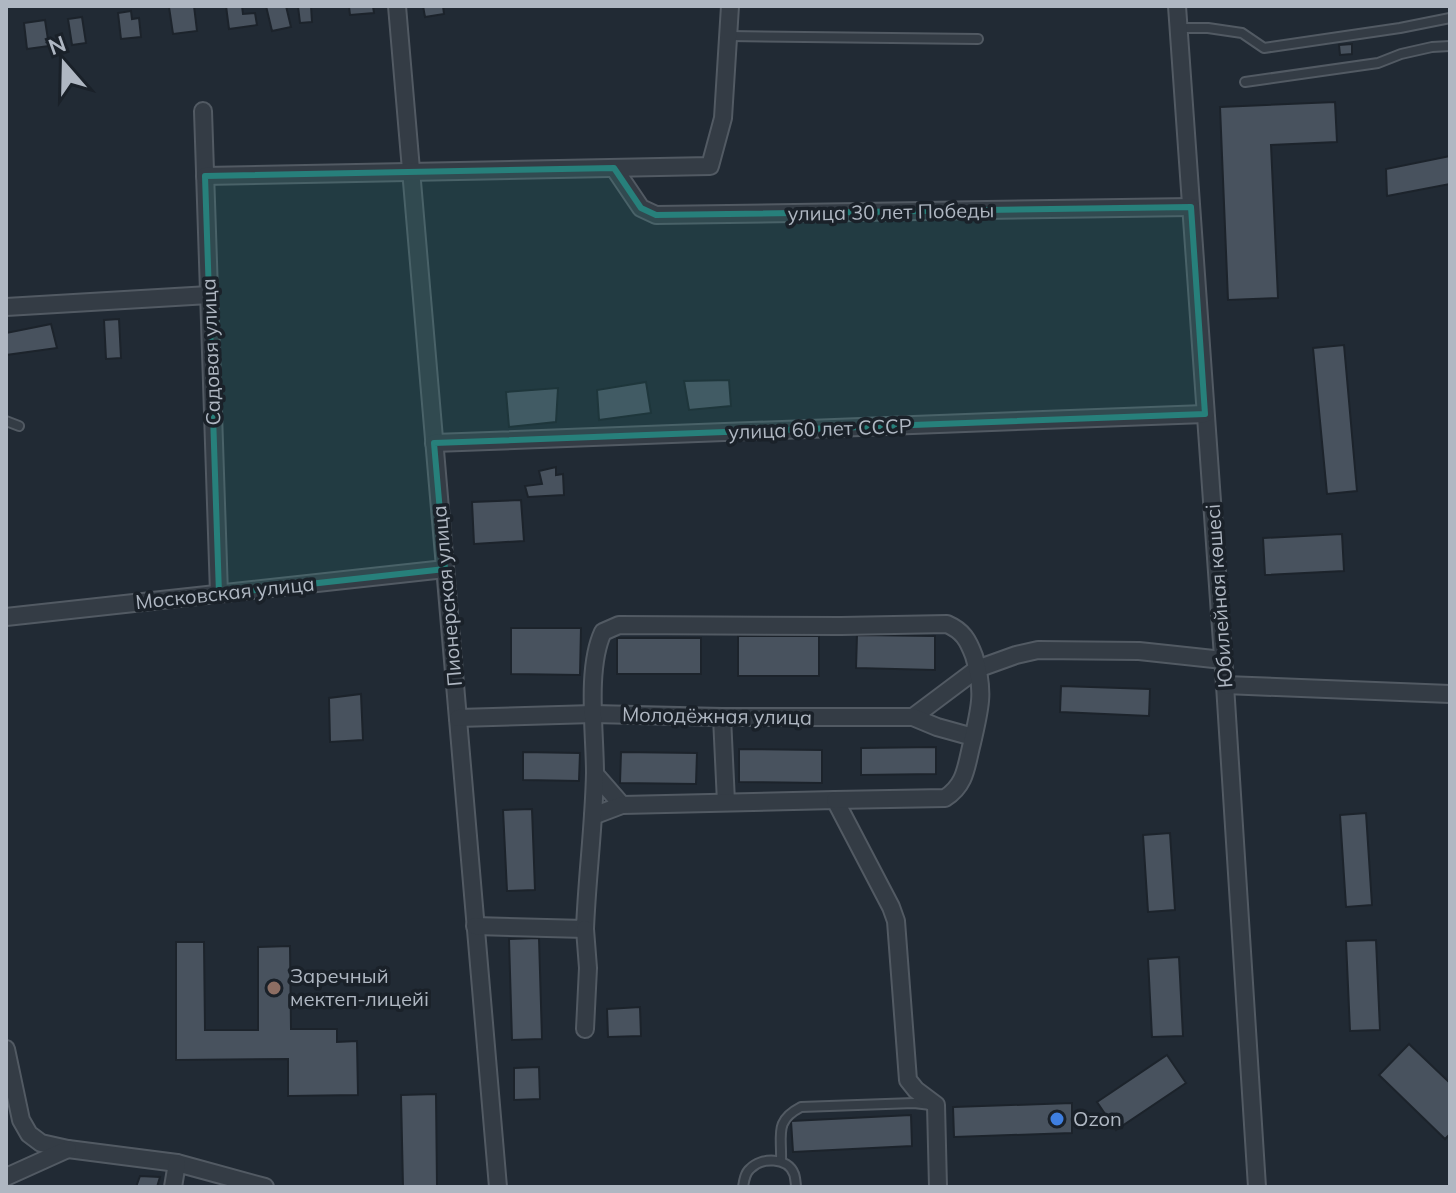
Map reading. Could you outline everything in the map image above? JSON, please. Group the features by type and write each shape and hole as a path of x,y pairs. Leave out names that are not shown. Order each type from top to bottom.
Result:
{"street":[{"name":"Пионерская улица","path":"397,6 498,1187"},
{"path":"205,176 710,166 723,118 730,6"},
{"name":"Юбилейная көшесі","path":"1177,6 1257,1187"},
{"name":"Садовая улица","path":"203,111 219,594"},
{"name":"улица 30 лет Победы","path":"614,168 641,208 656,215 1191,207"},
{"path":"6,307 209,295"},
{"name":"улица 60 лет СССР","path":"434,443 1205,414"},
{"name":"Московская улица","path":"6,617 445,569"},
{"path":"585,1029 588,968 585,929 595,774 593,714 596,646 603,632 619,625 947,624 960,630 969,642 981,686 980,707 963,778 955,792 945,798 622,805 593,816"},
{"path":"913,717 977,669 1038,650 1139,651 1223,660"},
{"path":"1225,685 1450,694"},
{"name":"Молодёжная улица","path":"458,718 593,714 913,717 973,737"},
{"path":"722,717 726,802"},
{"path":"595,774 622,805"},
{"path":"835,800 896,921 908,1080 936,1105 938,1187"},
{"path":"475,926 585,929"},
{"path":"6,1049 21,1120 29,1134 41,1143 177,1163 265,1187"},
{"path":"6,1177 68,1149"},
{"path":"173,1187 177,1163"}],"lane":[{"path":"1178,28 1242,33 1264,48 1450,18"},
{"path":"729,36 978,39"},
{"path":"1245,82 1378,63 1401,54 1450,46"},
{"path":"6,421 19,426"},
{"path":"781,1161 782,1122 801,1107 936,1105"},
{"path":"743,1187 749,1169 761,1162 781,1161 795,1175 796,1187"}],"highlighted area":[{"path":"614,168 641,208 656,215 1191,207 1205,414 434,443 445,569 219,594 205,176"}],"building":[{"path":"194,6 197,31 173,34 169,7"},
{"path":"226,6 242,6 243,14 255,13 257,25 229,29"},
{"path":"266,6 286,6 291,27 272,31"},
{"path":"298,6 311,6 312,22 300,23"},
{"path":"349,6 373,6 374,13 350,15"},
{"path":"423,6 443,6 444,14 425,17"},
{"path":"131,11 132,19 139,18 141,37 121,39 118,13"},
{"path":"82,17 86,43 72,45 68,19"},
{"path":"45,20 49,46 27,49 24,23"},
{"path":"1352,44 1352,54 1340,55 1339,45"},
{"path":"1335,102 1337,142 1271,145 1278,298 1228,300 1220,107"},
{"path":"1450,156 1450,184 1387,196 1386,169"},
{"path":"119,319 121,358 106,359 104,320"},
{"path":"51,324 57,348 6,355 6,333"},
{"path":"1344,345 1357,491 1327,494 1313,348"},
{"path":"729,380 731,406 689,410 684,381"},
{"path":"646,382 651,413 599,420 597,390"},
{"path":"558,388 556,422 509,427 506,392"},
{"path":"556,467 556,475 563,474 564,495 528,497 525,486 542,484 539,471"},
{"path":"521,500 524,541 474,544 472,502"},
{"path":"1342,534 1344,571 1265,575 1263,538"},
{"path":"511,628 581,628 580,675 511,674"},
{"path":"857,635 935,636 935,670 856,668"},
{"path":"738,636 819,636 819,676 738,676"},
{"path":"617,638 701,638 701,674 617,674"},
{"path":"1061,686 1150,689 1149,716 1060,712"},
{"path":"361,694 363,740 330,742 329,698"},
{"path":"936,747 936,774 861,775 861,748"},
{"path":"739,749 822,750 822,783 739,782"},
{"path":"523,752 580,753 579,781 523,780"},
{"path":"621,752 697,753 696,784 620,783"},
{"path":"532,809 535,890 507,891 503,810"},
{"path":"1366,813 1372,905 1346,907 1340,815"},
{"path":"1170,833 1175,910 1148,912 1143,835"},
{"path":"539,938 542,1039 512,1040 509,939"},
{"path":"1376,940 1380,1030 1350,1031 1346,941"},
{"name":"Заречный мектеп-лицейі","path":"176,942 204,942 205,1030 258,1030 258,947 290,946 291,1029 337,1029 337,1042 357,1041 358,1095 288,1096 288,1059 176,1060"},
{"path":"1179,957 1183,1036 1152,1037 1148,959"},
{"path":"640,1007 641,1036 608,1037 607,1009"},
{"path":"1409,1044 1450,1083 1450,1134 1445,1139 1379,1075"},
{"path":"1167,1055 1186,1083 1116,1130 1097,1102"},
{"path":"539,1067 540,1099 514,1100 514,1068"},
{"path":"436,1094 437,1187 403,1187 401,1095"},
{"path":"1072,1103 1072,1133 954,1137 953,1107"},
{"path":"911,1115 912,1146 793,1152 791,1121"},
{"path":"140,1176 160,1177 157,1187 136,1187"}],"place":[{"name":"Заречный мектеп-лицейі","path":"274,988"},
{"name":"Ozon","path":"1057,1119"}]}
